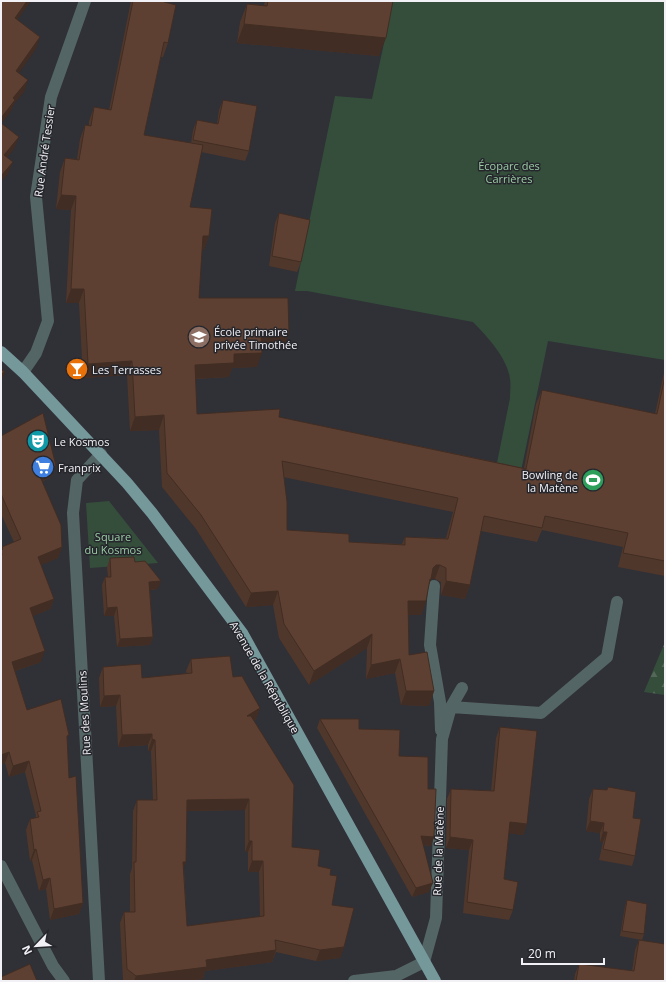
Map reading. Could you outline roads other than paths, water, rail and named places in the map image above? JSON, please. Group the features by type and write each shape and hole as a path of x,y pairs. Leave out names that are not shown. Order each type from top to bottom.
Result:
{"main road":[{"name":"Avenue de la République","path":"1,352 23,372 101,454 152,513 242,633 435,981"}],"street":[{"name":"Rue André Tessier","path":"23,372 36,353 48,321 36,197 51,97 85,1"},
{"name":"Rue des Moulins","path":"99,981 72,513 77,480 101,454"},
{"name":"Rue de la Matène","path":"424,962 436,918 442,739 440,702 430,645 434,586"},
{"path":"452,707 541,713 607,656 617,602"},
{"name":"Rue de la Matène","path":"442,739 452,707 462,688"},
{"path":"1,866 53,966 64,981"},
{"path":"354,981 396,976 424,962"}],"place":[{"name":"École primaire privée Timothée","path":"199,337"},
{"name":"Les Terrasses","path":"77,369"},
{"name":"Le Kosmos","path":"38,441"},
{"name":"Franprix","path":"43,467"},
{"name":"Bowling de la Matène","path":"593,480"}],"park label":[{"name":"Écoparc des Carrières","path":"509,171"},
{"name":"Square du Kosmos","path":"113,542"}]}
